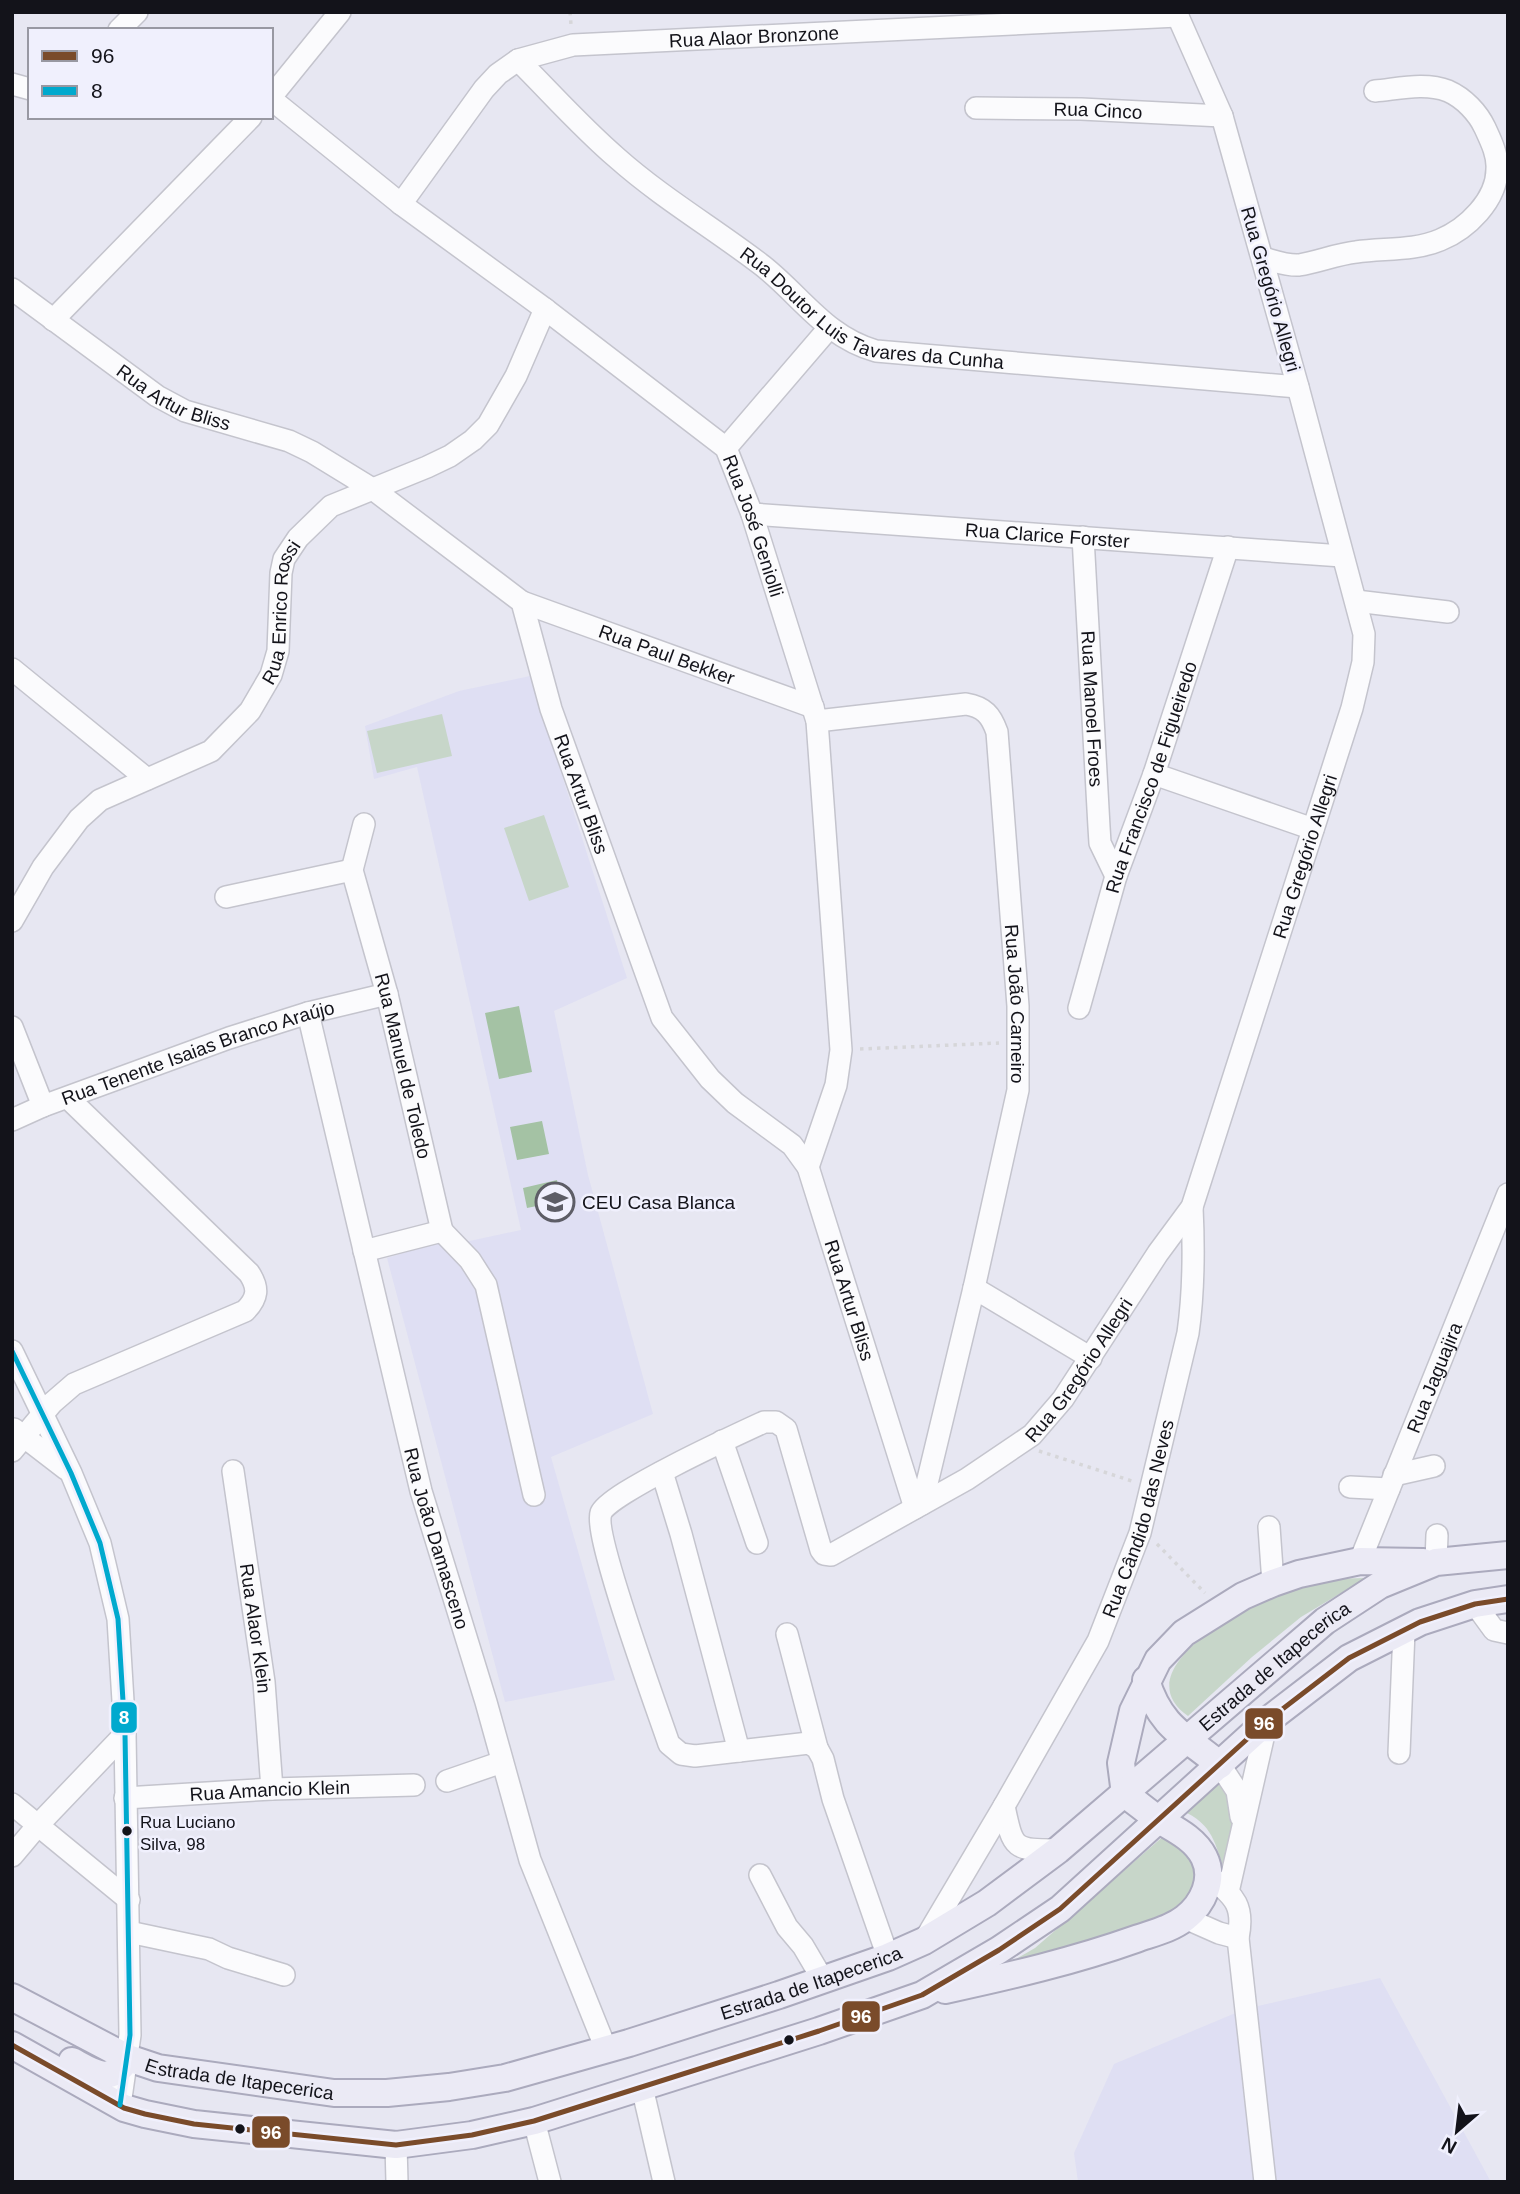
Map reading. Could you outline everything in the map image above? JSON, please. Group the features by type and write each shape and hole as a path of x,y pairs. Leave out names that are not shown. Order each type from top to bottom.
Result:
{"main road":[{"name":"Estrada de Itapecerica","path":"12,1997 128,2058 159,2068 334,2093 387,2093 505,2078 606,2049 771,1998 888,1957 923,1941 987,1903 1058,1850 1325,1621 1380,1585 1436,1562 1508,1555"},
{"path":"922,1995 1098,1952 1172,1926 1185,1918 1197,1907 1206,1892 1218,1883 1203,1854 1193,1842 1125,1794 1121,1763 1133,1711 1158,1660 1184,1633 1231,1603 1273,1583 1360,1561 1436,1562"},
{"name":"Estrada de Itapecerica","path":"12,2045 120,2105 145,2114 194,2124 396,2144 472,2135 534,2121 819,2031 922,1995 999,1950 1060,1909 1267,1721 1349,1658 1420,1622 1475,1604 1508,1599"},
{"path":"1146,1680 1152,1700 1170,1726 1220,1765"},
{"path":"12,2028 106,2076 120,2069 128,2058"}],"street":[{"path":"121,28 137,12"},
{"path":"273,96 340,12"},
{"name":"Rua Alaor Bronzone","path":"401,204 484,89 498,74 518,60 573,45 881,21 1177,14"},
{"name":"Rua Gregório Allegri","path":"722,1441 764,1422 776,1422 786,1429 821,1550 824,1554 831,1555 967,1479 1032,1436 1048,1418 1091,1358 1158,1253 1192,1207 1352,708 1363,662 1364,634 1356,601 1222,116 1177,14"},
{"name":"Rua Doutor Luis Tavares da Cunha","path":"518,60 616,157 763,266 792,290 829,328 852,342 876,351 1298,387"},
{"path":"1263,258 1297,265 1329,256 1421,246 1441,240 1462,229 1479,212 1492,190 1497,169 1493,145 1481,119 1463,101 1449,92 1428,86 1375,91"},
{"name":"Rua José Geniolli","path":"273,100 401,204 545,309 726,448 752,514 815,714 841,1050 836,1085 808,1167"},
{"name":"Rua Cinco","path":"976,108 1081,109 1222,116"},
{"path":"53,320 249,119"},
{"path":"1272,292 1297,265"},
{"name":"Rua Artur Bliss","path":"12,289 158,396 185,411 289,441 374,490 522,602 551,709 662,1018 710,1079 735,1103 792,1145 808,1167 918,1506"},
{"name":"Rua Enrico Rossi","path":"12,921 43,867 79,820 100,800 211,751 250,711 271,675 278,651 279,587 284,559 298,538 331,506 450,456 473,440 488,425 516,376 545,309"},
{"path":"726,448 829,328"},
{"name":"Rua Clarice Forster","path":"752,514 1342,556"},
{"name":"Rua Manoel Froes","path":"1083,537 1100,843 1115,876"},
{"name":"Rua Francisco de Figueiredo","path":"1079,1008 1115,876 1154,775 1228,547"},
{"path":"1356,601 1448,612"},
{"name":"Rua Paul Bekker","path":"522,602 815,714"},
{"path":"12,669 147,779"},
{"name":"Rua João Carneiro","path":"815,714 966,704 985,710 993,718 997,732 1018,1006 1018,1090 974,1288 918,1506"},
{"path":"1154,775 1313,829"},
{"name":"Rua Manuel de Toledo","path":"363,824 352,870 387,994 442,1231"},
{"path":"226,897 352,870"},
{"name":"Rua Tenente Isaias Branco Araújo","path":"12,1120 43,1106 229,1038 308,1013 387,994"},
{"name":"Rua João Damasceno","path":"308,1013 421,1492 530,1860 606,2049"},
{"path":"12,1027 43,1106"},
{"path":"68,1098 249,1273 257,1284 256,1298 245,1311 74,1384 16,1438 71,1473"},
{"name":"Rua Jaguajira","path":"1360,1561 1508,1194"},
{"name":"Rua Cândido das Neves","path":"923,1941 1098,1641 1140,1534 1188,1333 1194,1248 1192,1207"},
{"path":"365,1251 442,1231 470,1260 486,1285 534,1495"},
{"path":"974,1288 1091,1358"},
{"path":"12,1351 71,1473 100,1543 118,1619 125,1734 129,1900 128,2058 120,2105"},
{"path":"757,1543 722,1441 613,1501 602,1511 600,1522 607,1558 669,1744 681,1754 695,1756 809,1743 817,1748"},
{"path":"1350,1487 1392,1482 1434,1466"},
{"name":"Rua Alaor Klein","path":"233,1471 264,1682 272,1788"},
{"path":"662,1472 739,1751"},
{"path":"1269,1527 1273,1583"},
{"path":"1436,1562 1437,1535"},
{"path":"1475,1604 1494,1630 1508,1633"},
{"path":"1399,1753 1404,1631"},
{"path":"787,1634 817,1748 824,1759 833,1799 888,1957"},
{"path":"1265,2182 1238,1938 1242,1919 1218,1883 1242,1827 1267,1721"},
{"path":"12,1856 125,1734"},
{"path":"447,1781 502,1762"},
{"path":"1220,1765 1237,1791 1242,1827"},
{"name":"Rua Amancio Klein","path":"125,1798 272,1788 414,1785"},
{"path":"12,1804 129,1900"},
{"path":"1004,1806 1013,1840 1019,1847 1027,1850 1058,1850"},
{"path":"760,1875 787,1927 803,1946 823,1979"},
{"path":"1185,1918 1238,1938"},
{"path":"129,1933 209,1949 228,1958 284,1975"},
{"path":"642,2087 663,2182"},
{"path":"534,2121 551,2182"},
{"path":"396,2144 397,2182"}],"path":[{"path":"841,1050 1018,1042"},
{"path":"1044,1454 1138,1483"},
{"path":"1160,1547 1212,1601"}],"shaded area":[{"name":"CEU Casa Blanca","path":"530,676 627,978 554,1011 588,1175 653,1414 551,1457 615,1680 505,1702 387,1258 446,1240 451,1245 521,1230 417,767 374,779 365,726 459,691"},
{"path":"442,714 452,756 377,773 367,731"},
{"path":"544,815 569,887 529,901 504,828"},
{"path":"519,1006 532,1072 499,1079 485,1013"},
{"path":"542,1121 549,1154 517,1160 510,1127"},
{"path":"557,1180 561,1201 527,1208 523,1188"},
{"path":"1366,1578 1301,1617 1252,1657 1188,1716 1172,1698 1170,1678 1180,1659 1198,1641 1246,1609 1296,1587 1326,1581"},
{"path":"1226,1780 1234,1828 1227,1876 1209,1832 1187,1813"},
{"path":"1166,1834 1188,1847 1200,1877 1183,1915 999,1969 1035,1948"},
{"path":"1380,1978 1491,2182 1078,2182 1074,2153 1114,2064 1245,2009"}],"transit line":[{"name":"8","path":"12,1351 71,1473 100,1543 118,1619 125,1734 130,2035 120,2105"},
{"name":"96","path":"12,2045 124,2108 194,2124 396,2145 472,2135 534,2121 819,2031 922,1995 999,1950 1060,1909 1267,1721 1349,1658 1420,1622 1475,1604 1508,1599"}],"place":[{"name":"CEU Casa Blanca","path":"555,1202"},
{"name":"Rua Luciano Silva, 98","path":"127,1831"}]}
